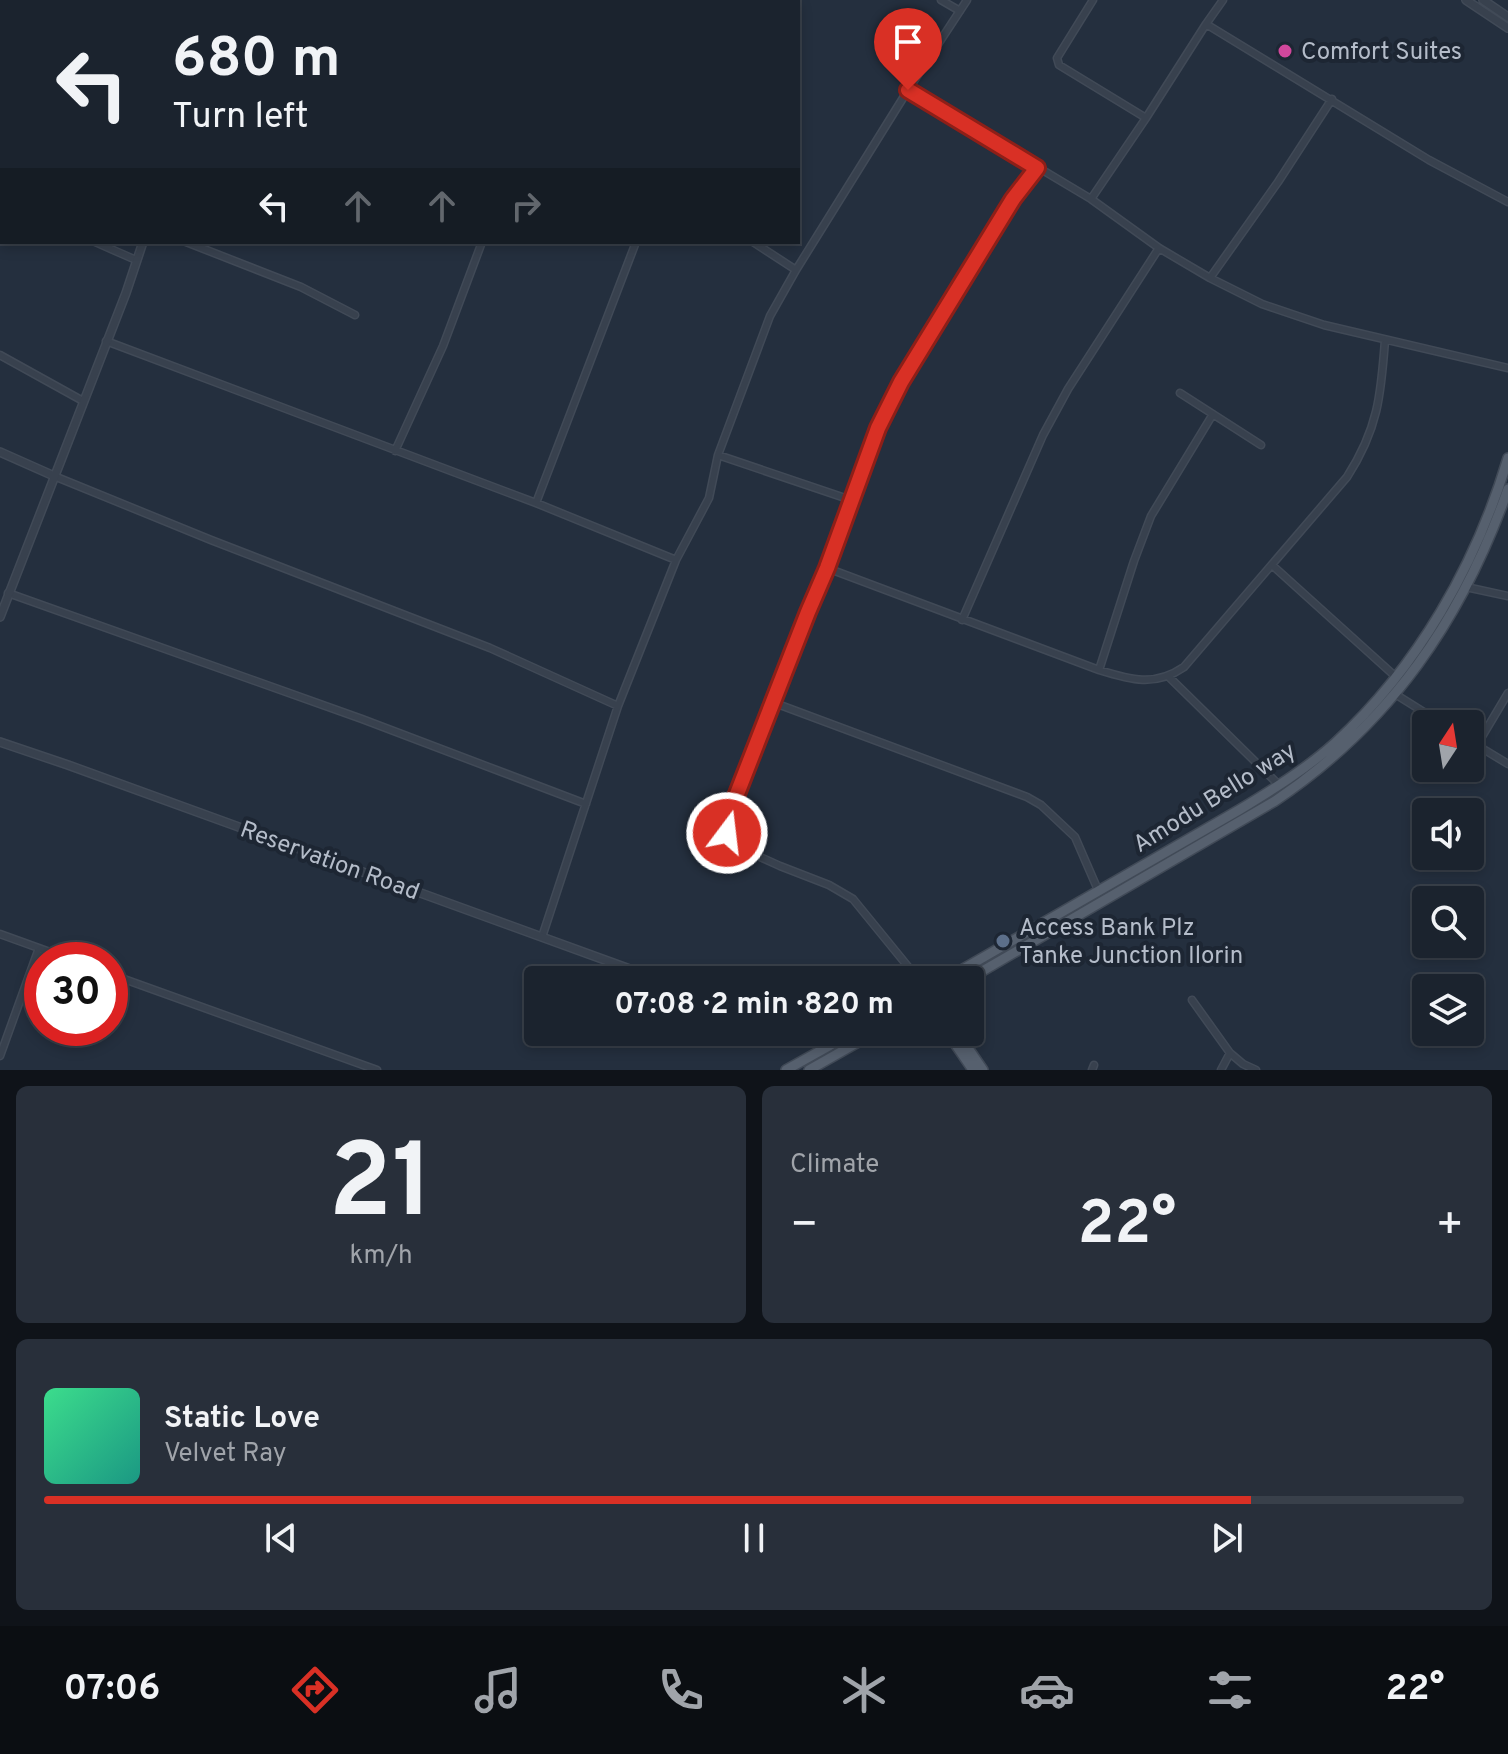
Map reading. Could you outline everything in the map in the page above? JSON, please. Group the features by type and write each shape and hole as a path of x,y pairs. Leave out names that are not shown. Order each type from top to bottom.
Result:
{"main road":[{"name":"Amodu Bello way","path":"968,966 1279,785 1334,744 1396,677 1422,642 1463,571 1508,458"},
{"name":"Amodu Bello way","path":"984,970 1287,793 1338,753 1395,694 1432,644 1466,587 1507,493"},
{"path":"786,1070 829,1046"},
{"path":"809,1070 852,1046"},
{"path":"957,1046 973,1070"},
{"path":"967,1046 983,1070"}],"street":[{"path":"941,0 960,11"},
{"path":"542,937 618,706 676,560 709,498 718,455 770,316 908,90 967,0"},
{"path":"1093,0 1057,58 1059,65 1146,118"},
{"path":"1091,199 1223,0"},
{"path":"1466,0 1506,27"},
{"path":"1483,0 1508,17"},
{"path":"1206,24 1429,160 1508,202"},
{"path":"908,90 1091,199 1159,248 1262,304 1324,325 1508,368"},
{"path":"1210,278 1332,99"},
{"path":"908,966 843,891 736,846 727,833 729,818 878,428 901,382 1013,199 1037,168"},
{"path":"100,244 136,260"},
{"path":"0,617 142,244"},
{"path":"191,244 301,287 355,315"},
{"path":"395,451 443,346 481,244"},
{"path":"536,503 635,244"},
{"path":"756,244 796,270"},
{"path":"962,620 1043,435 1068,389 1159,248"},
{"path":"827,568 1099,670 1140,680 1169,677 1184,667 1347,477 1362,453 1374,423 1381,393 1385,340"},
{"path":"106,341 536,503 676,560"},
{"path":"0,355 83,401"},
{"path":"1180,393 1261,445"},
{"path":"1099,670 1151,516 1213,414"},
{"path":"0,452 225,545 490,648 618,706"},
{"path":"718,455 851,500"},
{"path":"1272,565 1396,677"},
{"path":"1466,587 1508,596"},
{"path":"8,593 362,719 586,804"},
{"path":"1169,677 1279,785"},
{"path":"1484,727 1508,693"},
{"path":"1395,694 1421,710"},
{"path":"772,702 1027,797 1041,805 1075,837 1098,890"},
{"name":"Reservation Road","path":"0,742 622,966"},
{"path":"1484,750 1508,764"},
{"path":"0,934 24,943"},
{"path":"128,980 377,1070"},
{"path":"0,1056 24,990"},
{"path":"1192,1000 1230,1053 1256,1070"},
{"path":"832,1046 840,1053"},
{"path":"1221,1070 1230,1053"}],"place":[{"name":"Comfort Suites","path":"1285,51"},
{"name":"Access Bank Plz Tanke Junction Ilorin","path":"1003,941"}],"route":[{"path":"727,833 735,799 827,568 878,428 901,382 1013,199 1037,168 908,90"}]}
